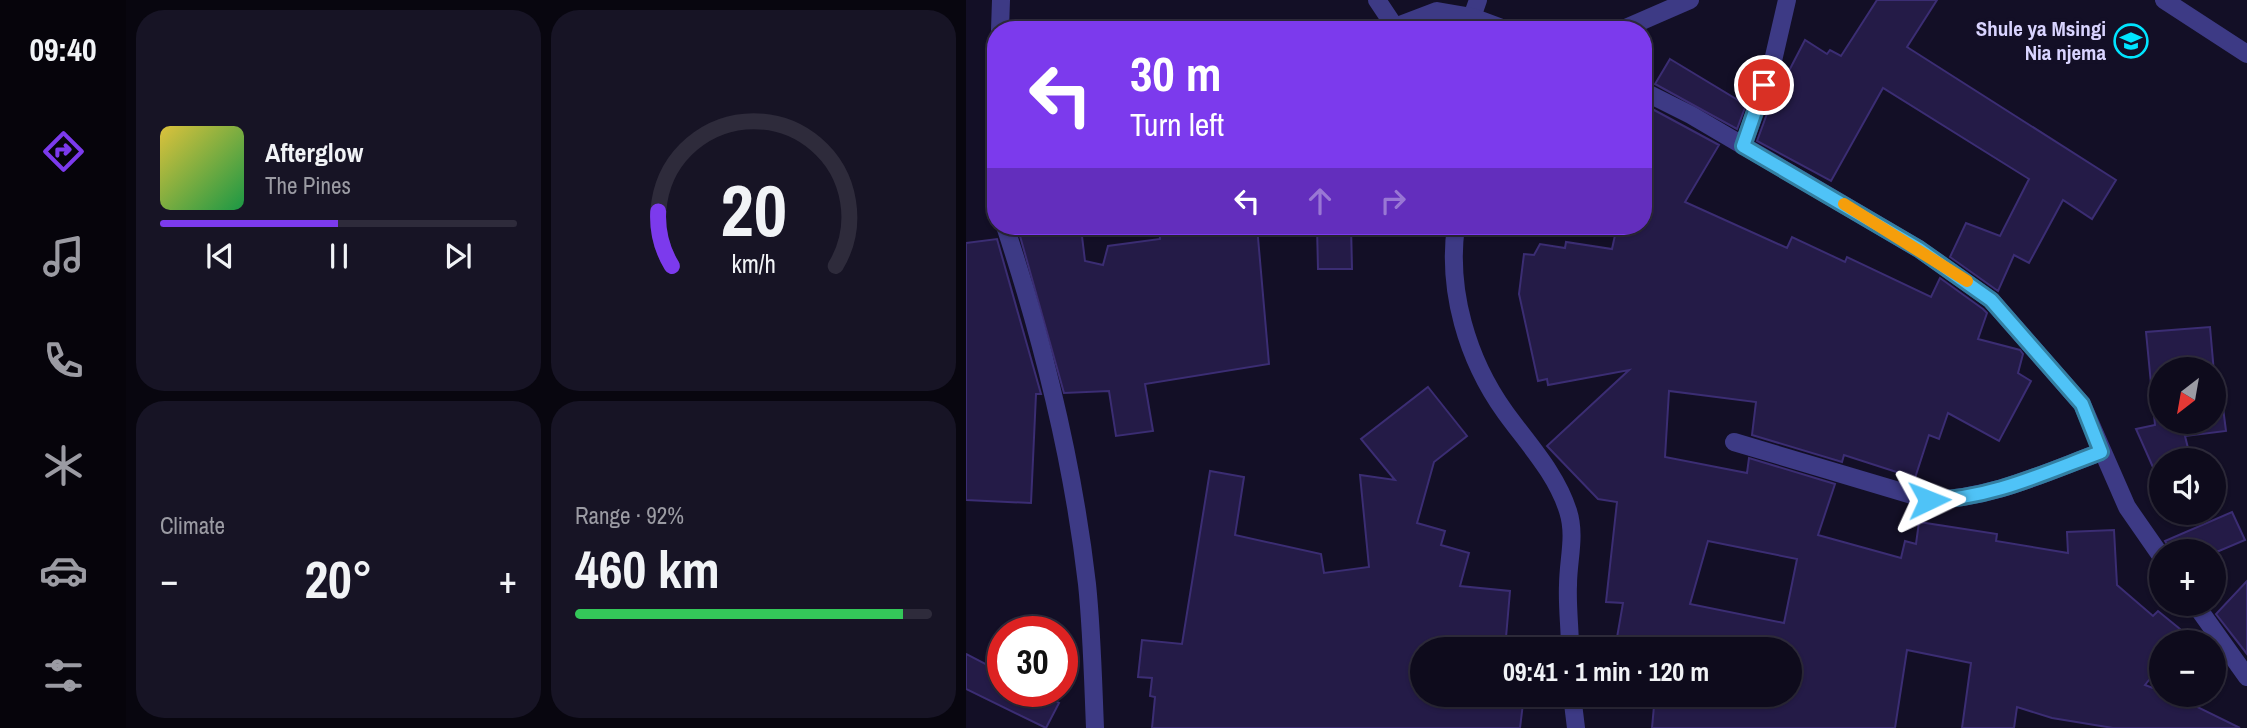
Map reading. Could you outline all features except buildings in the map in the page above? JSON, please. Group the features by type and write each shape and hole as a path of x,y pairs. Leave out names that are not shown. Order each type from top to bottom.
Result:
{"street":[{"path":"1000,21 1001,0"},
{"path":"1377,0 1391,21"},
{"path":"1642,21 1690,0"},
{"path":"1743,146 1772,65 1787,0"},
{"path":"2164,0 2247,54"},
{"path":"1413,21 1437,11 1475,8 1494,21"},
{"path":"1652,96 1919,249 1991,300 2082,404 2127,507 2149,539"},
{"path":"1007,235 1023,282 1052,390 1070,479 1087,584 1095,728"},
{"path":"1456,235 1454,288 1473,354 1504,410 1546,464 1568,510 1572,531 1567,584 1569,637"},
{"path":"1734,442 1929,500 1960,499 1995,492 2101,452"},
{"path":"2204,616 2247,677"},
{"path":"1573,707 1576,728"}],"slow traffic":[{"path":"1844,204 1967,281"}],"place":[{"name":"Shule ya Msingi Nia njema","path":"2131,41"}],"route":[{"path":"1764,85 1743,146 1919,249 1954,271 1991,300 2052,366 2082,404 2101,452 1995,492 1960,499 1929,500"}]}
